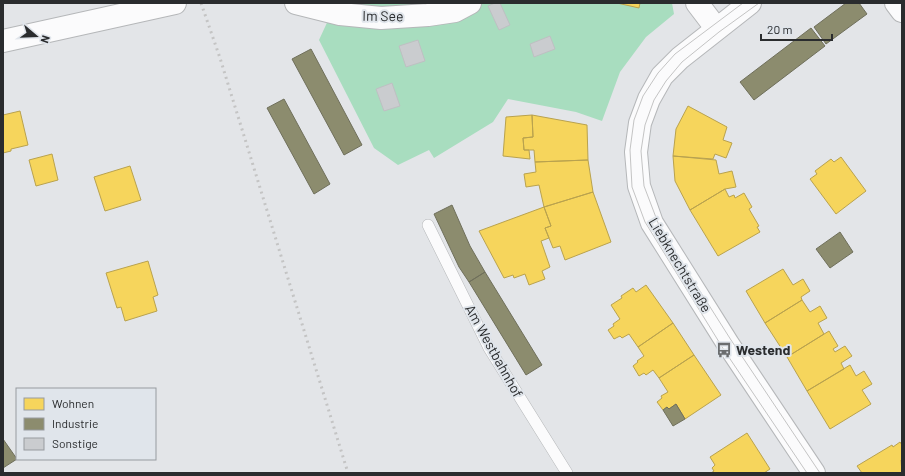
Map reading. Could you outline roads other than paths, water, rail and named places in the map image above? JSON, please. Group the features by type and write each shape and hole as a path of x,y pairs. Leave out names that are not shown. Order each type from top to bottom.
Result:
{"street":[{"path":"3,41 175,3"},
{"name":"Im See","path":"296,3 340,14 381,18 428,15 455,11 470,3"},
{"path":"697,3 716,28"},
{"name":"Liebknechtstraße","path":"750,3 716,28 680,58 662,76 649,99 640,123 636,152 639,186 652,223 728,344 814,473"},
{"path":"896,3 902,11"}],"lane":[{"name":"Am Westbahnhof","path":"428,225 489,348 566,473"}],"tram line":[{"path":"743,3 675,54 658,73 643,96 634,120 630,150 632,187 645,222 724,350 807,473"},
{"path":"759,3 719,32 682,62 666,81 654,100 645,125 641,151 644,186 660,228 731,340 820,473"}],"railway":[{"path":"201,3 220,58 348,473"}],"place":[{"name":"Westend","path":"724,350"}]}
